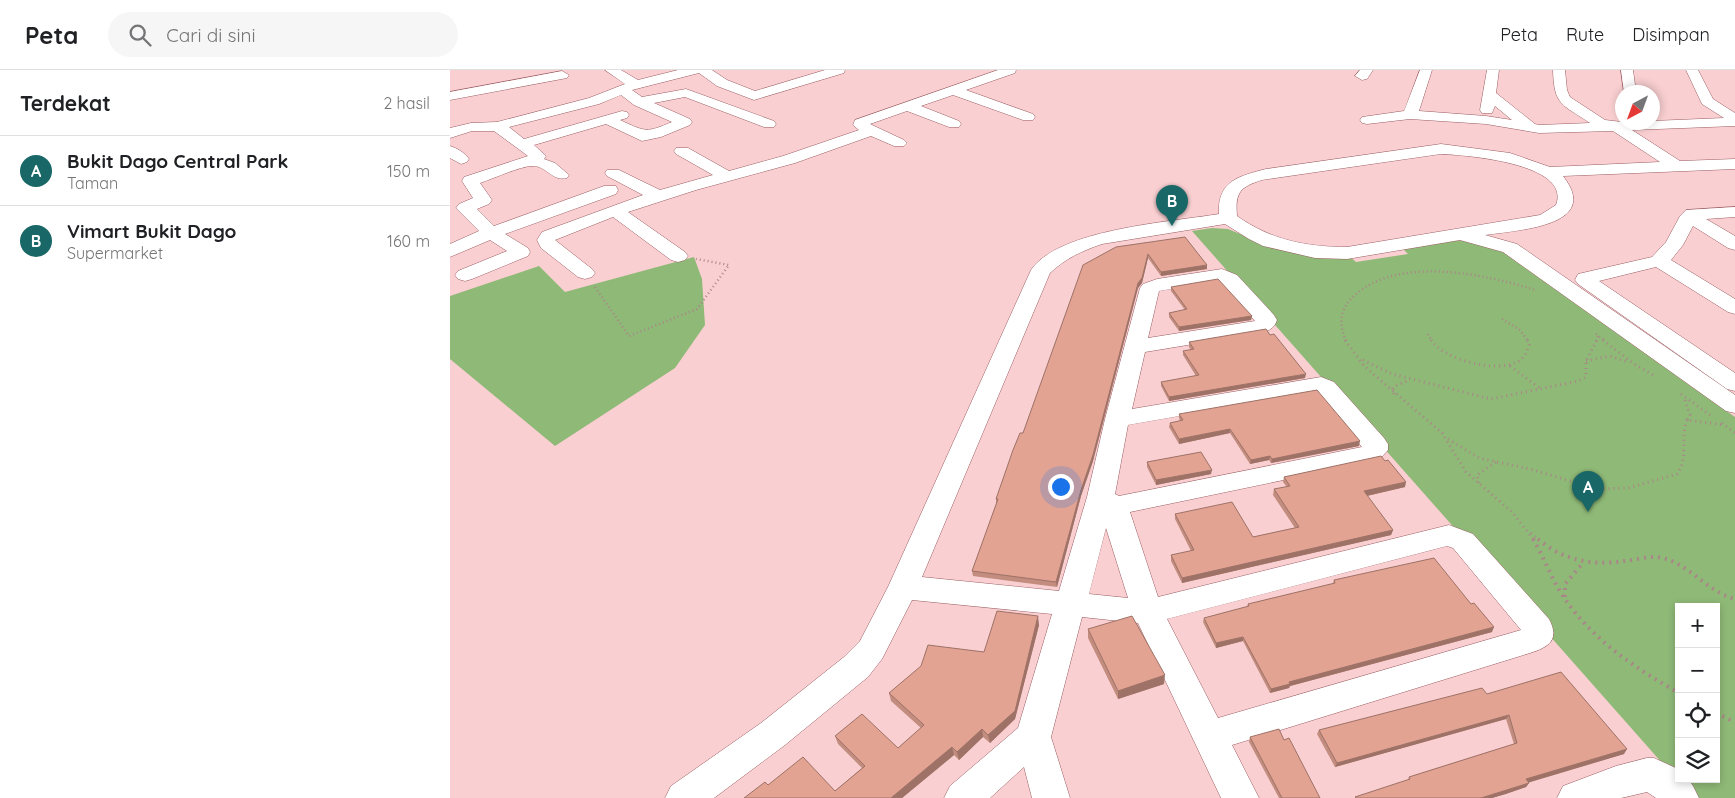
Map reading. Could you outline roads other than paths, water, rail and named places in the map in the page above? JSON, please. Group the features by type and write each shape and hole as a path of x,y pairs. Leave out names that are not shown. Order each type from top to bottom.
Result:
{"street":[{"path":"606,119 642,136 656,134 685,122 645,104 611,70"},
{"path":"450,133 471,127 497,126 594,101 629,87 695,70"},
{"path":"704,70 722,84 754,96 839,70"},
{"path":"899,143 870,131 860,125 860,123 907,106 990,70"},
{"path":"948,87 1010,70"},
{"path":"1410,115 1426,70"},
{"path":"1486,120 1493,70"},
{"path":"1559,70 1561,96 1607,126 1676,166"},
{"path":"1627,70 1629,85"},
{"path":"1692,70 1703,81 1706,101 1735,121"},
{"path":"450,96 562,75"},
{"path":"948,87 1028,117"},
{"path":"522,144 606,119 645,104 686,93 770,124"},
{"path":"1489,94 1532,129"},
{"path":"907,106 954,124"},
{"path":"1367,120 1410,115 1486,120 1532,129 1735,121"},
{"path":"735,122 752,117"},
{"path":"1660,117 1671,125"},
{"path":"457,210 483,200 470,181 533,160 537,154 497,126"},
{"path":"1607,126 1659,167"},
{"path":"585,273 548,244 546,240 549,236 658,196 726,175 778,162 870,131"},
{"path":"1441,149 1479,152 1516,160 1557,178 1563,186 1566,197 1564,206 1556,214 1545,220 1347,253 1323,254 1300,252 1278,246 1244,231 1228,218 1226,200 1231,190 1239,184 1266,174 1441,149"},
{"path":"682,151 726,175"},
{"path":"533,160 549,166 561,175"},
{"path":"1546,172 1735,164"},
{"path":"450,251 611,181 658,196"},
{"path":"457,210 521,252 466,275"},
{"path":"616,211 678,256"},
{"path":"1734,213 1696,213 1689,216 1674,245 1659,261 1640,267 1588,276 1585,280 1735,384"},
{"path":"1689,216 1735,244"},
{"path":"684,798 773,734 856,667 871,650 902,586 1041,270 1057,256 1077,246 1099,239 1228,218"},
{"path":"1510,225 1510,248"},
{"path":"1461,234 1510,248 1735,406"},
{"path":"1659,261 1735,308"},
{"path":"1051,798 1033,737 1051,670 1072,605 1109,502 1117,419 1134,347"},
{"path":"1109,502 1370,454 1375,450 1375,444 1326,386 1322,384 1117,419"},
{"path":"1109,502 1116,514 1148,612 1240,798"},
{"path":"902,586 1148,612 1449,535 1463,541 1538,628 1538,636 1530,640 1210,736"},
{"path":"963,798 1033,737"},
{"path":"1576,798 1644,774 1656,776 1680,798"}],"place":[{"name":"Vimart Bukit Dago","path":"1172,226"},
{"name":"Bukit Dago Central Park","path":"1588,512"}]}
